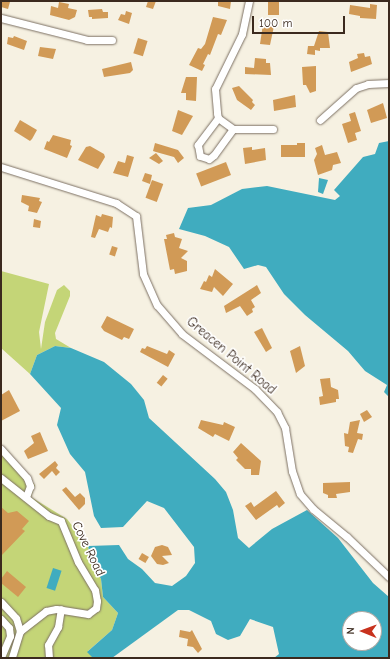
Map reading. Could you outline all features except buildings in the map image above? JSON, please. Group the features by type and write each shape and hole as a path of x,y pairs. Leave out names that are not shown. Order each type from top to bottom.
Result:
{"street":[{"path":"233,129 214,155 209,159 200,156 198,146 218,118 215,89 242,34 249,1"},
{"path":"1,18 87,40 112,40"},
{"path":"320,120 356,88 368,84 389,82"},
{"path":"218,118 233,129 273,129"},
{"name":"Greacen Point Road","path":"1,167 116,203 136,216 143,274 157,305 182,334 255,389 277,412 285,428 292,471 300,494 313,509 348,537 389,577"},
{"path":"1,449 27,478 30,486 26,497"},
{"name":"Cove Road","path":"1,478 49,516 56,517 65,527 78,562 95,590 97,601 93,612 83,614 61,610"},
{"path":"1,602 16,618 20,631 12,658"},
{"path":"20,631 46,611 61,610 58,627 48,645 49,658"},
{"path":"1,619 9,628 10,636 1,657"}],"green space":[{"path":"1,271 49,284 39,332 41,349 45,322 57,290 64,285 70,291 70,296 55,333 56,339 71,348 55,346 37,355 30,374 1,348"},
{"path":"1,452 35,485 31,497 67,519 88,546 92,563 101,579 103,597 118,613 112,630 88,651 93,658 1,658"}],"water":[{"path":"389,141 389,397 384,392 387,385 365,371 348,351 305,315 284,294 266,267 258,265 244,269 229,247 205,236 179,229 188,208 211,205 242,189 267,186 335,200 340,196 334,190 363,157 375,154 379,143"},
{"path":"319,178 328,180 323,194 318,192"},
{"path":"55,346 71,348 104,362 131,384 144,400 149,418 215,479 226,492 233,510 238,538 249,548 272,529 307,510 338,538 373,583 389,597 389,658 274,658 279,654 273,627 250,619 240,636 228,640 216,634 211,621 189,610 178,610 112,658 93,658 87,652 112,630 118,613 103,597 101,579 92,563 88,546 119,545 128,559 142,569 155,583 172,586 186,576 195,563 194,547 164,508 147,501 123,527 101,528 94,516 85,472 70,454 57,425 61,408 30,374 37,355"},
{"path":"53,568 62,571 55,591 47,588"}]}
